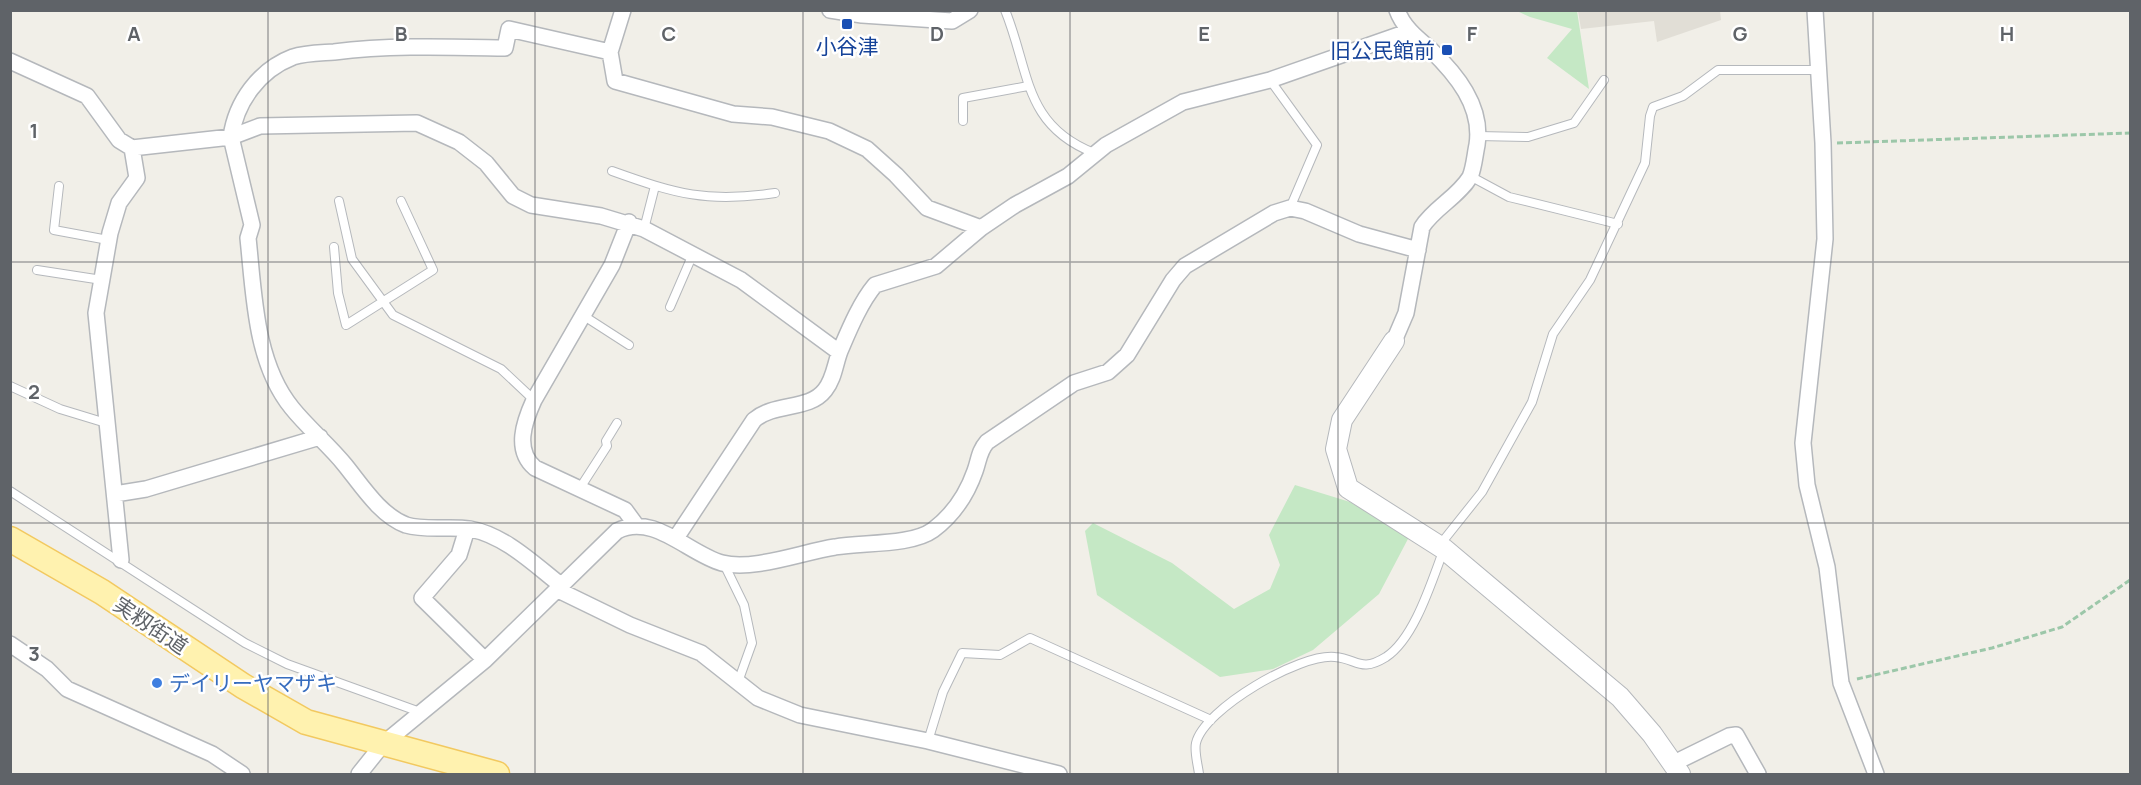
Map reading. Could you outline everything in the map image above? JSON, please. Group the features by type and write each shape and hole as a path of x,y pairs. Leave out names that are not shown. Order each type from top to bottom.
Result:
{"main road":[{"name":"実籾街道","path":"10,539 102,592 306,722 497,774"}],"street":[{"path":"623,10 609,52 615,81 723,111 772,117 829,131 867,149 927,208 981,228"},
{"path":"830,10 862,15 951,21 970,10"},
{"path":"1397,10 1410,31 1451,71 1467,92 1478,136 1470,176 1445,204 1430,215 1422,227 1406,313 1394,341 1342,420 1336,449 1348,488 1442,548 1620,697 1652,734 1677,769 1729,736 1736,735 1758,774"},
{"path":"1815,10 1823,143 1825,239 1803,443 1807,485 1827,567 1841,683 1876,774"},
{"path":"609,52 509,29 505,48 381,46 294,57 267,72 251,89 233,123 231,137 252,225 248,238 258,327 274,381 291,408 320,437 376,503 394,518 407,525 467,529 492,537 514,549 560,588 630,625 701,653 738,684 765,702 800,715 928,741 1059,774"},
{"path":"676,538 754,420 762,413 781,406 815,400 826,389 839,352 875,285 936,266 981,228 1015,205 1068,176 1094,153 1184,102 1270,80 1410,31"},
{"path":"10,61 87,96 119,140 132,148 231,137 248,128 269,125 417,123 459,142 486,163 513,196 531,205 628,222 644,229 741,279 839,352"},
{"path":"121,560 96,313 108,240 119,203 137,178 132,148"},
{"path":"359,774 383,744 484,660 617,531 627,526 636,525 676,538 702,555 724,564 754,563 836,546 910,539 931,532 949,517 961,501 975,471 980,450 987,442 1074,383 1108,372 1127,355 1173,280 1185,266 1274,213 1290,208 1305,211 1359,234 1418,250"},
{"path":"628,222 612,265 527,415 523,436 523,454 526,461 535,468 625,510 636,525"},
{"path":"115,494 146,489 320,437"},
{"path":"467,529 459,555 422,598 484,660"},
{"path":"10,644 47,669 67,689 212,754 242,774"}],"lane":[{"path":"1005,10 1014,31 1028,86 1054,128 1071,144 1094,153"},
{"path":"1199,774 1195,743 1211,720 1245,691 1298,665 1335,657 1355,665 1370,664 1388,656 1402,642 1414,622 1442,548 1482,492 1532,402 1553,334 1590,280 1618,224 1645,163 1653,107 1683,96 1718,70 1818,70"},
{"path":"1270,80 1317,146 1290,208"},
{"path":"1478,136 1528,136 1574,123 1604,80"},
{"path":"963,121 963,99 1028,86"},
{"path":"612,171 698,197 735,199 775,193"},
{"path":"1470,176 1509,197 1618,224"},
{"path":"59,186 54,230 108,240"},
{"path":"644,229 656,186"},
{"path":"339,201 352,260 393,315 501,369 534,400"},
{"path":"334,247 338,293 346,326 433,270 401,201"},
{"path":"670,307 693,253"},
{"path":"37,270 102,280"},
{"path":"584,316 629,345"},
{"path":"10,386 60,410 106,423"},
{"path":"580,488 607,446 606,441 616,423"},
{"path":"10,491 121,560 245,643 287,664 422,712"},
{"path":"724,564 744,605 752,643 738,684"},
{"path":"928,741 943,692 962,653 1000,655 1030,638 1211,720"}],"path":[{"path":"1823,143 2130,133"},
{"path":"1841,683 1992,648 2062,627 2130,580"}],"shaded area":[{"path":"1578,11 1720,11 1721,20 1657,42 1654,21 1581,29"}],"green space":[{"path":"1517,11 1577,11 1589,89 1547,58 1572,29"},
{"path":"1295,485 1350,502 1409,537 1379,594 1313,650 1273,669 1220,677 1097,595 1085,531 1093,523 1172,563 1234,609 1270,589 1280,565 1269,535"}],"place":[{"name":"小谷津","path":"847,24"},
{"name":"旧公民館前","path":"1447,50"},
{"name":"デイリーヤマザキ","path":"157,683"}]}
